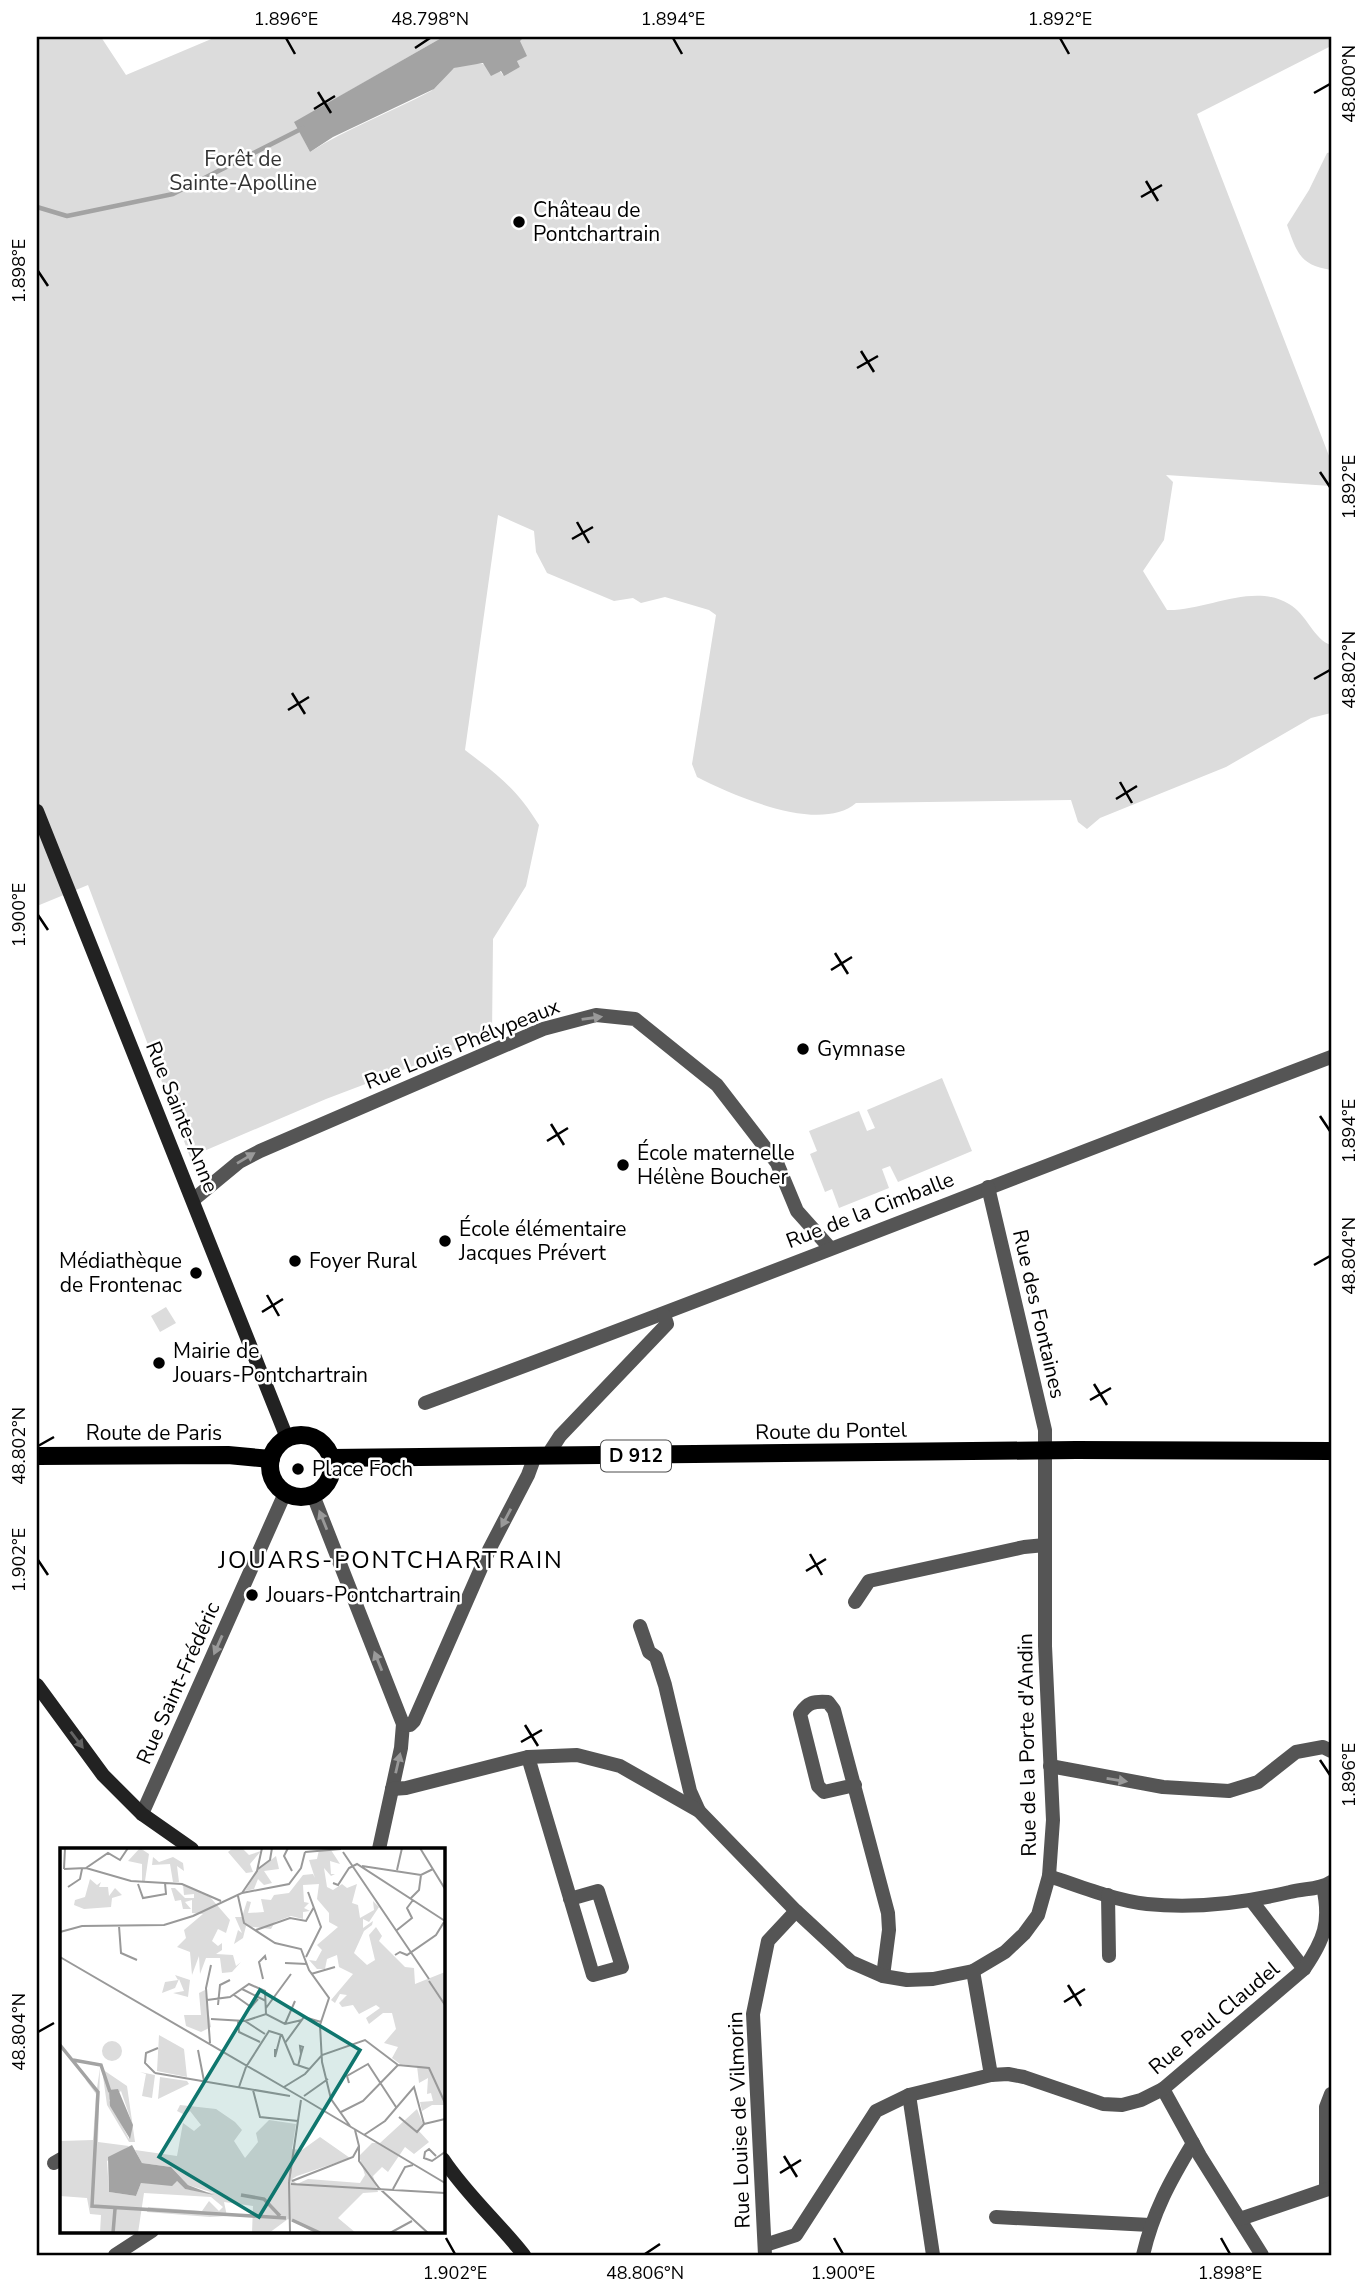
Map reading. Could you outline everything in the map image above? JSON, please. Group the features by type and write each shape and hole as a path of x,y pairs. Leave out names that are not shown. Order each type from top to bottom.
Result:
{"main road":[{"path":"305,1435 314,1438 331,1458 332,1466 327,1484 313,1495 304,1497 285,1493 272,1478 271,1459 274,1451 287,1438 305,1435"},
{"name":"Route du Pontel","path":"331,1458 1331,1451"},
{"name":"Route de Paris","path":"37,1457 228,1455 271,1459"}],"street":[{"name":"Rue Sainte-Anne","path":"37,811 287,1438"},
{"name":"Rue Louis Phélypeaux","path":"193,1200 239,1163 260,1151 543,1029 596,1015 635,1019 717,1085 776,1163 797,1211 830,1248"},
{"name":"Rue de la Cimballe","path":"425,1404 664,1315 830,1248 1331,1056"},
{"name":"Rue des Fontaines","path":"988,1187 1045,1430 1045,1451"},
{"path":"403,1724 410,1725 414,1721 489,1550 528,1475 541,1456 667,1324 664,1315"},
{"name":"Rue de la Porte d'Andin","path":"392,1789 406,1788 528,1757 577,1755 621,1766 699,1811 796,1911 850,1962 883,1976 907,1980 933,1979 973,1971 1005,1952 1024,1934 1038,1915 1049,1876 1053,1820 1045,1646 1045,1451"},
{"name":"Rue Saint-Frédéric","path":"142,1814 285,1493"},
{"path":"313,1495 403,1724 401,1748 379,1848"},
{"path":"855,1602 869,1581 1024,1547 1045,1545"},
{"path":"640,1626 649,1652 656,1657 665,1685 690,1791 699,1811"},
{"path":"37,1685 103,1775 142,1814 191,1848"},
{"path":"855,1785 824,1792 818,1786 800,1714 807,1704 816,1701 828,1702 834,1710 855,1785 888,1913 889,1930 883,1976"},
{"path":"1051,1766 1163,1787 1229,1791 1258,1782 1296,1752 1323,1747 1331,1751"},
{"path":"528,1757 570,1899 593,1975 622,1967 598,1891 570,1899"},
{"path":"1049,1876 1146,1904 1191,1906 1251,1900 1327,1885"},
{"name":"Rue Paul Claudel","path":"765,2250 796,2235 876,2111 909,2095 991,2075 1008,2074 1103,2104 1122,2105 1141,2100 1163,2089 1304,1969 1326,1928 1327,1885"},
{"path":"1108,1895 1109,1956"},
{"path":"1251,1900 1304,1969"},
{"name":"Rue Louise de Vilmorin","path":"765,2250 753,2014 768,1941 796,1911"},
{"path":"973,1971 991,2075"},
{"path":"1163,2089 1262,2255"},
{"path":"1240,2219 1329,2188 1326,2107 1331,2094"},
{"path":"909,2095 933,2255"},
{"path":"1143,2255 1150,2224 1163,2194 1193,2143"},
{"path":"444,2161 524,2255"},
{"path":"996,2217 1150,2224"},
{"path":"115,2255 150,2232"}],"green space":[{"name":"Forêt de Sainte-Apolline","path":"37,37 101,37 126,75 216,37 443,37 295,122 310,152 339,135 431,91 454,68 466,64 488,65 503,75 520,67 517,61 520,40 524,37 1331,37 1331,46 1197,114 1331,461 1331,486 1166,475 1173,482 1164,540 1143,571 1167,610 1245,596 1275,598 1295,608 1320,638 1331,645 1331,713 1311,718 1226,767 1100,818 1087,829 1078,822 1071,800 856,803 840,812 821,815 777,809 697,777 692,764 716,615 709,610 665,597 641,603 633,598 614,601 547,573 536,552 534,531 498,515 465,750 506,783 539,825 526,886 493,939 492,1036 326,1099 190,1157 88,885 37,906"},
{"path":"1331,152 1331,270 1312,265 1301,256 1287,225 1309,190 1327,153"},
{"path":"942,1078 972,1151 898,1182 890,1166 882,1169 889,1188 839,1208 832,1189 825,1192 810,1154 817,1151 809,1131 859,1111 867,1131 875,1128 867,1110"},
{"path":"166,1307 176,1323 160,1332 151,1316"}],"shaded area":[{"path":"443,37 524,37 520,41 527,56 517,61 520,67 504,76 501,71 491,76 483,63 454,68 434,89 333,137 310,152 294,122"}],"waterway":[{"path":"37,207 67,216 173,194 303,128"}],"place":[{"name":"Château de Pontchartrain","path":"519,222"},
{"name":"Gymnase","path":"803,1049"},
{"name":"École maternelle Hélène Boucher","path":"623,1165"},
{"name":"École élémentaire Jacques Prévert","path":"445,1241"},
{"name":"Foyer Rural","path":"295,1261"},
{"name":"Médiathèque de Frontenac","path":"196,1273"},
{"name":"Mairie de Jouars-Pontchartrain","path":"159,1363"},
{"name":"Place Foch","path":"298,1469"},
{"name":"Jouars-Pontchartrain","path":"252,1595"}],"district":[{"name":"JOUARS-PONTCHARTRAIN","path":"391,1560"}]}
